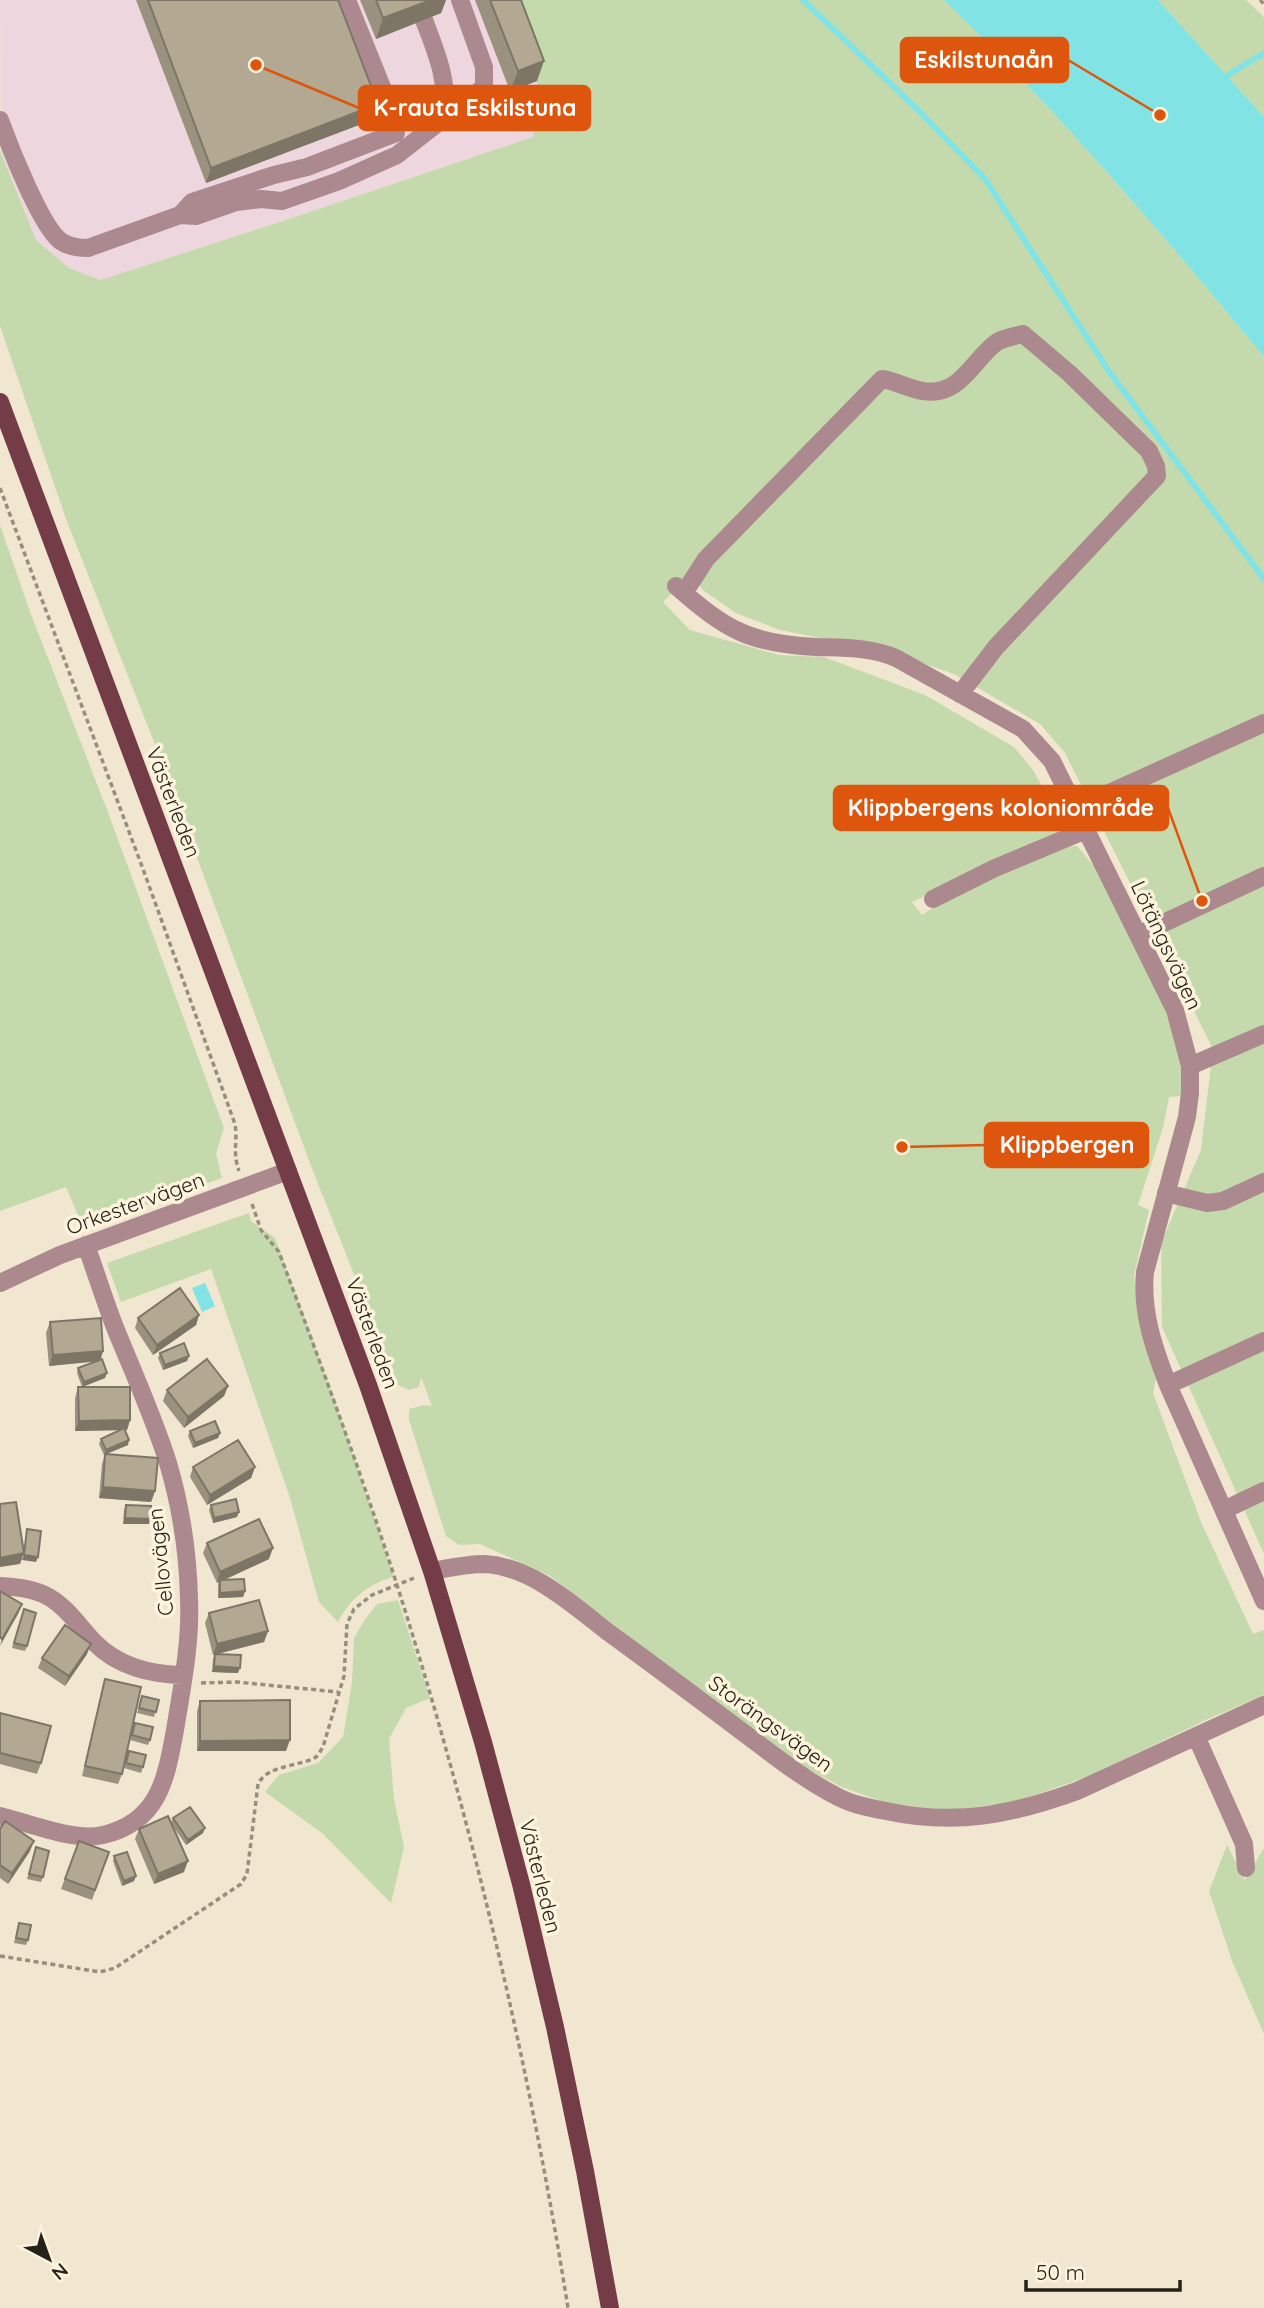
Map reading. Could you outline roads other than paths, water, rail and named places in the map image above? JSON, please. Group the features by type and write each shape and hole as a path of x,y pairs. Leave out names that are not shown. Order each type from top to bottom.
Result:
{"main road":[{"name":"Västerleden","path":"0,402 368,1385 432,1571 483,1742 530,1923 585,2171 610,2308"}],"street":[{"path":"180,215 192,202 307,167 396,133 392,112 347,0"},
{"path":"0,120 13,156 43,219 60,242 74,247 88,248 180,215 195,216 236,202 261,199 282,201 339,181 397,155 484,87 484,67 460,0"},
{"path":"424,20 439,62 447,100 443,118"},
{"name":"Lötängsvägen","path":"960,694 996,647 1157,476 1149,451 1070,374 1023,334 997,341 970,372 945,390 924,391 882,379 680,589 711,616 733,630 754,638 775,644 881,651 1023,729 1052,761 1175,1010 1190,1066 1187,1117 1144,1272 1143,1291 1150,1332 1168,1385 1264,1601"},
{"path":"1076,808 1264,723"},
{"path":"933,899 995,868 1086,830"},
{"path":"1138,935 1264,876"},
{"path":"1190,1066 1264,1034"},
{"name":"Orkestervägen","path":"0,1283 60,1255 288,1171"},
{"path":"1166,1193 1207,1203 1223,1201 1264,1182"},
{"name":"Cellovägen","path":"0,1816 85,1836 100,1836 119,1830 141,1816 163,1787 184,1675 190,1600 184,1536 172,1478 86,1245"},
{"path":"1168,1385 1264,1340"},
{"path":"1224,1510 1264,1492"},
{"name":"Storängsvägen","path":"432,1571 485,1564 502,1566 531,1578 579,1610 802,1776 842,1800 915,1817 967,1819 1019,1810 1077,1791 1264,1705"},
{"path":"0,1586 45,1595 67,1611 96,1644 116,1659 154,1673 184,1675"},
{"path":"1196,1736 1244,1844 1246,1868"}],"water":[{"path":"944,0 1158,0 1264,117 1264,357 1109,174"},
{"path":"205,1283 215,1306 202,1312 192,1288"}],"waterway":[{"path":"803,0 919,111 985,179 1108,370 1264,579"},
{"path":"1221,79 1264,53"}],"place":[{"name":"K-rauta Eskilstuna","path":"256,65"},
{"name":"Eskilstunaån","path":"1160,115"},
{"name":"Klippbergens koloniområde","path":"1202,901"},
{"name":"Klippbergen","path":"902,1147"}]}
